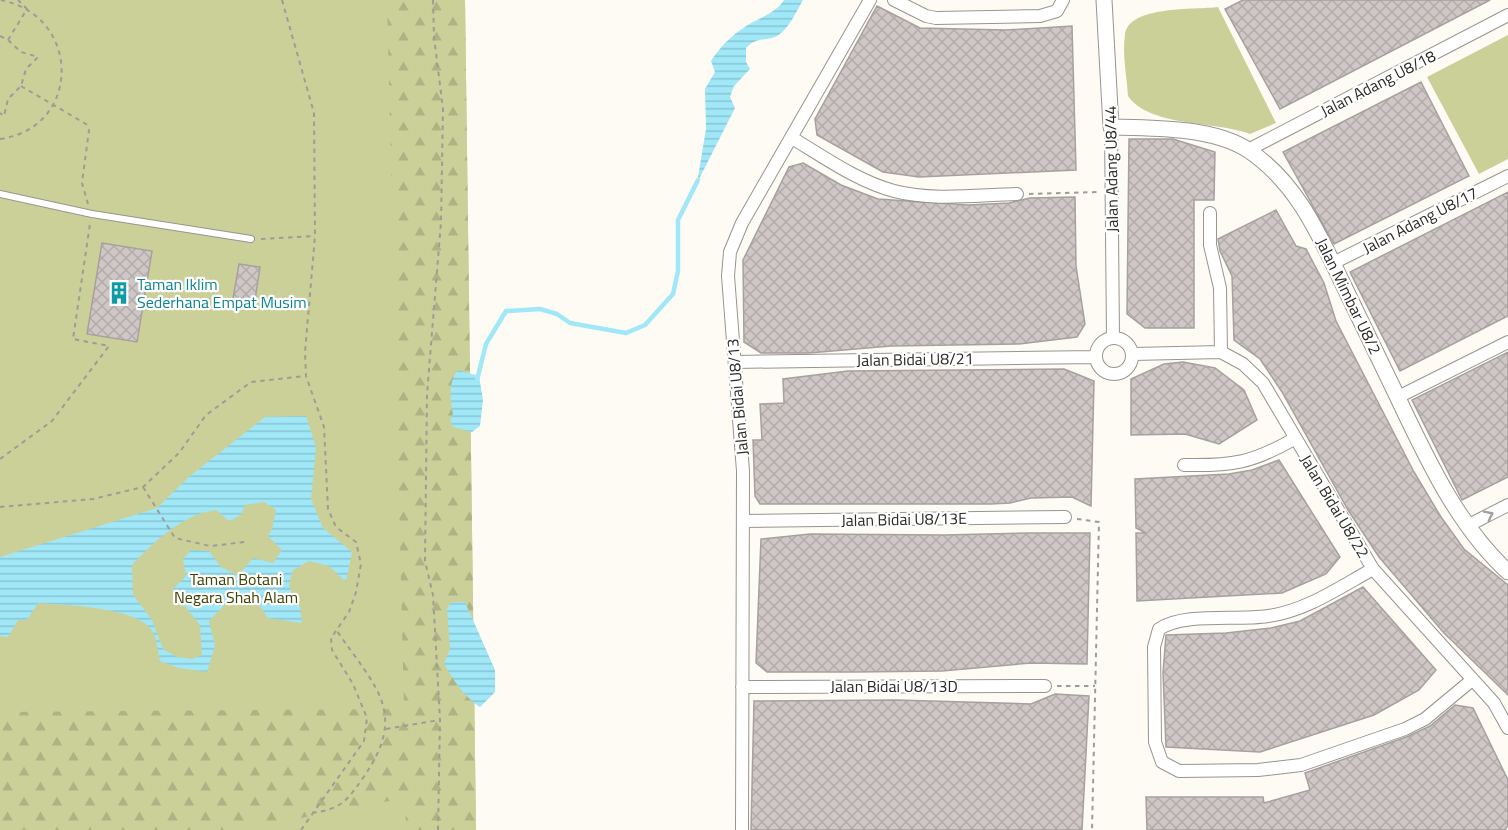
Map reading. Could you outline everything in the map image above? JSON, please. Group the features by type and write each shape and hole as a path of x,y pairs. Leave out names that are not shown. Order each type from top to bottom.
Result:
{"street":[{"name":"Jalan Bidai U8/13","path":"742,830 744,521 741,434 728,276 730,252 742,223 870,0"},
{"path":"894,0 917,12 936,18 1040,16 1057,11 1063,0"},
{"name":"Jalan Adang U8/44","path":"1104,0 1111,127 1113,337"},
{"name":"Jalan Adang U8/18","path":"1248,150 1508,15"},
{"name":"Jalan Mimbar U8/2","path":"1111,127 1196,133 1248,150 1282,181 1315,224 1429,462 1469,525 1492,556 1508,572"},
{"path":"792,138 856,175 894,191 928,196 1017,194"},
{"name":"Jalan Adang U8/17","path":"1333,263 1508,176"},
{"path":"1132,354 1221,352 1220,288 1210,245 1210,213"},
{"path":"1113,337 1124,340 1132,354 1130,366 1115,374 1104,371 1095,357 1102,341 1113,337"},
{"path":"1398,398 1508,342"},
{"name":"Jalan Bidai U8/22","path":"1221,352 1243,364 1263,383 1294,439 1373,569 1494,703 1508,728"},
{"name":"Jalan Bidai U8/21","path":"735,362 1095,357"},
{"path":"1184,465 1238,464 1255,459 1294,439"},
{"path":"1469,525 1508,505"},
{"name":"Jalan Bidai U8/13E","path":"744,521 1065,517"},
{"path":"1373,569 1307,605 1287,612 1267,616 1176,621 1159,629 1154,646 1155,742 1162,762 1179,771 1258,770 1301,765 1405,729 1425,719 1472,680"},
{"name":"Jalan Bidai U8/13D","path":"742,687 1045,686"}],"lane":[{"path":"0,194 92,214 251,239"}],"path":[{"path":"1,0 27,9"},
{"path":"0,139 31,128 53,105 62,77 60,53 51,31 18,0"},
{"path":"282,0 314,113 315,236 305,352 306,376 324,427 328,509 336,526 356,542 361,564 356,592 349,612 331,638 332,650 353,684 367,718 364,741 301,830"},
{"path":"433,0 443,132 441,222 427,394 425,561 433,595 440,720 438,830"},
{"path":"8,40 27,9"},
{"path":"0,36 21,52 38,57 26,69 21,86 8,99 4,116 0,112"},
{"path":"0,459 52,421 110,346 73,339 92,214 82,183 89,130 86,124 21,86"},
{"path":"1017,194 1112,192"},
{"path":"251,239 315,236"},
{"path":"0,507 93,499 143,488 179,453 206,415 251,382 306,376"},
{"path":"143,488 175,538 210,546 245,542"},
{"path":"1065,517 1099,522 1092,830"},
{"path":"312,813 335,809 343,804 367,772 383,743 386,729 387,717 368,672 337,631"},
{"path":"1045,686 1095,686"},
{"path":"386,729 440,720"}],"green space":[{"name":"Taman Botani Negara Shah Alam","path":"0,0 465,0 476,830 0,830"},
{"path":"387,0 465,0 476,830 406,830 405,798 238,830 0,830 0,712 404,709"},
{"path":"1218,7 1276,123 1250,134 1167,118 1138,106 1128,96 1124,50 1125,35 1129,25 1138,18 1164,11"},
{"path":"1508,35 1508,159 1479,174 1427,77"}],"water":[{"path":"784,0 803,0 792,20 781,33 772,38 754,42 746,48 746,62 750,69 734,86 730,97 735,108 697,183 706,129 705,89 715,72 711,61 735,34 774,10"},
{"path":"458,370 479,376 483,400 480,426 472,432 453,427 450,419 453,414 451,386"},
{"path":"306,416 316,447 311,499 323,528 352,552 346,582 329,566 309,561 292,571 289,587 300,607 302,623 268,618 256,600 233,596 209,621 215,646 207,672 179,668 160,661 156,640 151,629 130,616 98,608 38,603 27,620 18,620 8,637 0,636 0,557 157,508 190,476 265,417","holes":["264,502 276,510 268,536 282,550 273,563 253,558 238,576 221,567 209,551 191,550 183,559 186,576 172,590 200,625 202,655 192,659 177,657 163,649 152,620 133,595 132,565 170,530 192,517 216,510 229,521 241,515 245,505"]},
{"path":"452,602 465,602 495,670 495,692 480,707 459,688 444,663 450,649 447,608"}],"building":[{"path":"1243,0 1490,0 1280,109 1225,9"},
{"path":"877,6 920,28 1006,30 1072,26 1076,170 919,177 883,172 817,135 815,119"},
{"path":"1421,82 1469,176 1334,244 1283,152"},
{"path":"1129,139 1173,139 1215,152 1214,200 1194,200 1194,328 1145,328 1127,314"},
{"path":"803,163 841,185 878,199 968,205 1009,203 1030,198 1075,197 1076,266 1085,324 1077,337 1019,344 891,346 809,353 761,353 744,342 743,260 789,167"},
{"path":"1508,192 1508,316 1400,371 1350,272"},
{"path":"1276,210 1296,246 1306,249 1324,283 1336,321 1414,472 1441,517 1464,549 1508,585 1508,695 1444,633 1379,557 1348,510 1282,392 1260,359 1234,340 1232,276 1220,251 1218,239"},
{"name":"Taman Iklim Sederhana Empat Musim","path":"102,243 152,251 137,342 87,334"},
{"path":"239,264 260,267 254,307 232,304"},
{"path":"1508,352 1508,477 1462,500 1412,400"},
{"path":"1183,362 1215,368 1244,390 1257,420 1219,444 1185,434 1131,435 1131,379 1164,364"},
{"path":"1064,369 1094,381 1091,506 1072,497 1031,498 1010,503 991,504 760,504 755,496 753,440 762,440 760,404 784,403 783,379 848,371"},
{"path":"1279,460 1340,557 1326,574 1282,593 1137,601 1136,533 1146,533 1136,528 1135,479 1229,474 1252,470"},
{"path":"1090,533 1087,664 1031,663 942,671 767,672 756,663 761,539 810,534"},
{"path":"1363,587 1436,670 1419,690 1374,715 1260,752 1166,747 1163,673 1166,635 1226,633 1271,628 1300,621"},
{"path":"1055,694 1089,696 1082,830 751,830 754,701 896,700 1031,704"},
{"path":"1455,705 1473,708 1508,780 1508,825 1505,830 1147,830 1146,797 1263,797 1264,803 1310,790 1305,773 1409,736 1430,726"}],"waterway":[{"path":"477,380 486,344 506,311 540,309 557,314 570,323 626,333 645,325 673,294 678,271 678,220 698,180"}],"place":[{"name":"Taman Iklim Sederhana Empat Musim","path":"119,293"}]}
